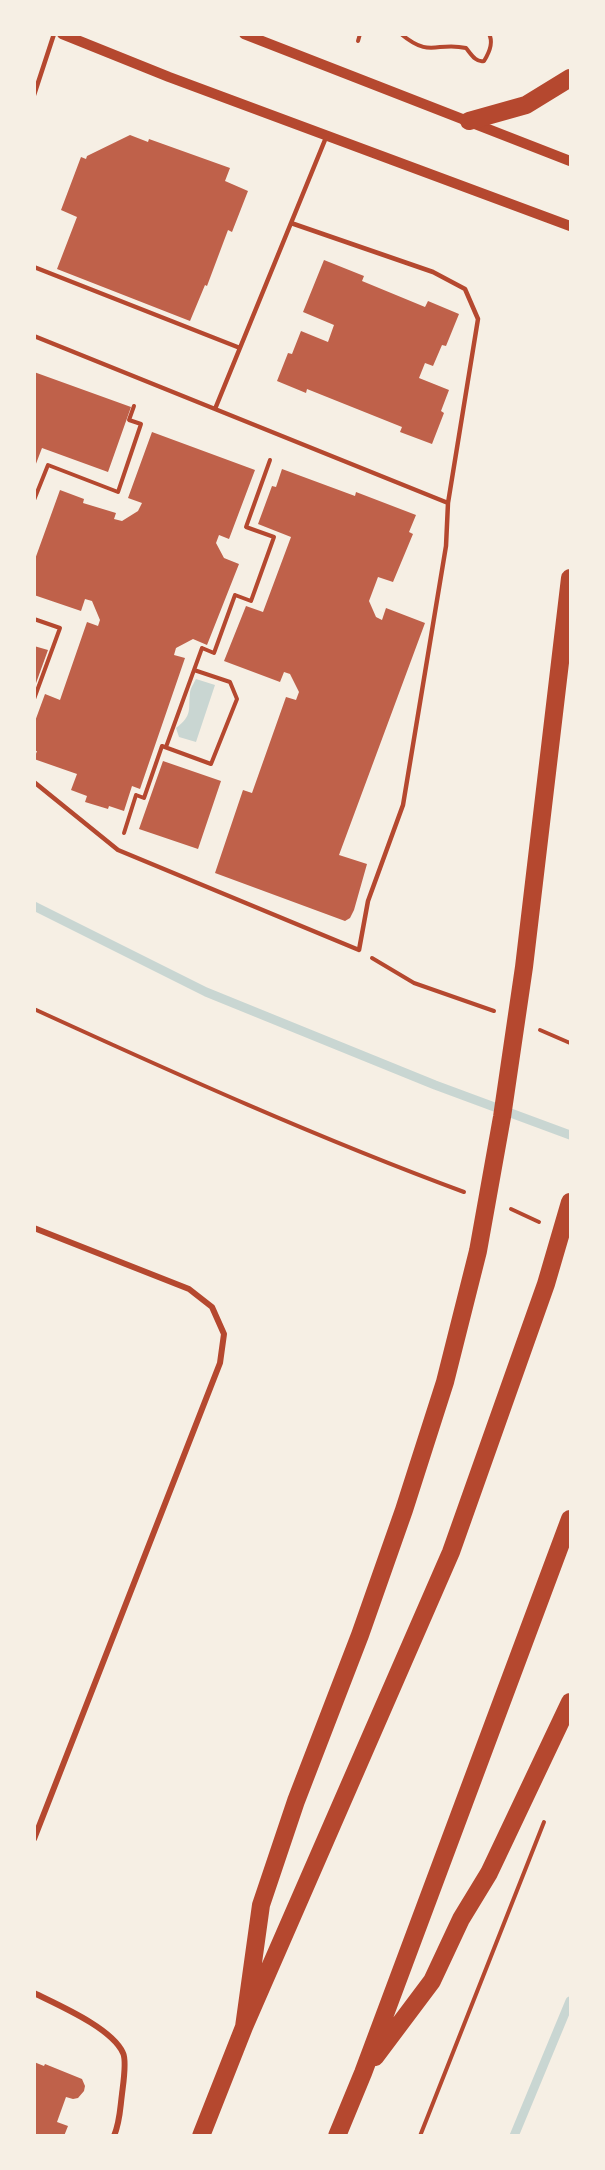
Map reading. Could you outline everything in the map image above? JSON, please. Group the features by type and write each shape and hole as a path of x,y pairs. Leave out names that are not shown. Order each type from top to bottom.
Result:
{"highway":[{"path":"469,121 526,105 570,78"},
{"path":"244,2027 261,1905 296,1801 360,1635 404,1510 445,1382 478,1251 502,1118 524,967 570,578"},
{"path":"201,2136 244,2027 451,1552 546,1284 570,1202"},
{"path":"337,2136 363,2073 570,1519"},
{"path":"363,2073 432,1981 461,1919 489,1873 570,1702"}],"street":[{"path":"62,34 570,226"},
{"path":"247,35 570,161"},
{"path":"34,1228 189,1289 212,1307 224,1334 220,1363 34,1839"},
{"path":"34,1993 82,2016 111,2038 123,2053 124,2080 118,2126 114,2136"}],"lane":[{"path":"34,95 54,34"},
{"path":"215,409 327,135"},
{"path":"34,782 118,850 359,950 368,901 403,805 446,546 448,503 478,319 465,289 433,272 291,223"},
{"path":"34,267 240,348"},
{"path":"34,336 448,503"}],"path":[{"path":"358,42 360,34"},
{"path":"401,34 424,49 450,46 466,48 480,62 484,61 490,50 489,34"},
{"path":"34,500 48,465 118,492 141,424 129,420 134,406"},
{"path":"166,747 202,648 214,653 235,595 251,601 274,537 246,527 270,460"},
{"path":"34,619 60,628 34,699"},
{"path":"122,839 136,795 144,798 162,746 211,764 237,699 230,682 194,670"},
{"path":"359,950 414,983 496,1011"},
{"path":"34,1009 204,1086 407,1171 471,1194"},
{"path":"535,1028 570,1043"},
{"path":"509,1208 540,1222"},
{"path":"420,2136 546,1817"}],"shaded area":[{"path":"196,679 215,685 196,742 179,737 176,728 187,716 190,691"}],"building":[{"path":"130,135 148,142 149,139 230,168 225,181 248,191 232,232 228,230 207,286 205,285 190,321 57,269 77,217 61,210 81,157 86,159 87,156"},
{"path":"324,260 364,276 362,281 425,307 428,301 459,314 446,346 442,345 433,366 425,363 419,378 449,390 441,411 444,413 432,444 400,432 402,427 307,389 306,393 277,381 288,353 292,354 301,331 328,342 334,325 303,312"},
{"path":"34,372 131,407 108,472 42,448 34,469"},
{"path":"152,432 255,470 229,539 219,535 216,543 224,558 239,564 207,645 193,639 176,648 174,655 185,658 140,789 132,786 124,811 85,802 87,796 71,790 77,774 34,759 37,751 34,751 34,724 45,694 60,700 87,622 98,626 100,620 92,601 85,599 81,611 34,595 34,562 60,490 84,499 83,503 116,513 114,519 122,521 138,511 142,503 128,498"},
{"path":"282,469 355,496 356,492 416,515 409,532 413,534 393,582 378,577 369,601 376,617 382,620 386,608 425,623 339,855 367,864 354,910 350,918 345,921 215,873 243,790 252,793 286,697 296,700 299,692 290,674 284,672 280,682 224,661 246,606 263,612 291,537 258,524 272,486 276,487"},
{"path":"34,646 48,650 35,686 34,686"},
{"path":"163,761 221,781 198,849 139,829"},
{"path":"34,2062 82,2079 85,2086 78,2098 66,2097 57,2122 68,2126 64,2136 34,2136"}],"waterway":[{"path":"34,906 206,992 435,1085 570,1135"},
{"path":"514,2136 570,2001"}]}
